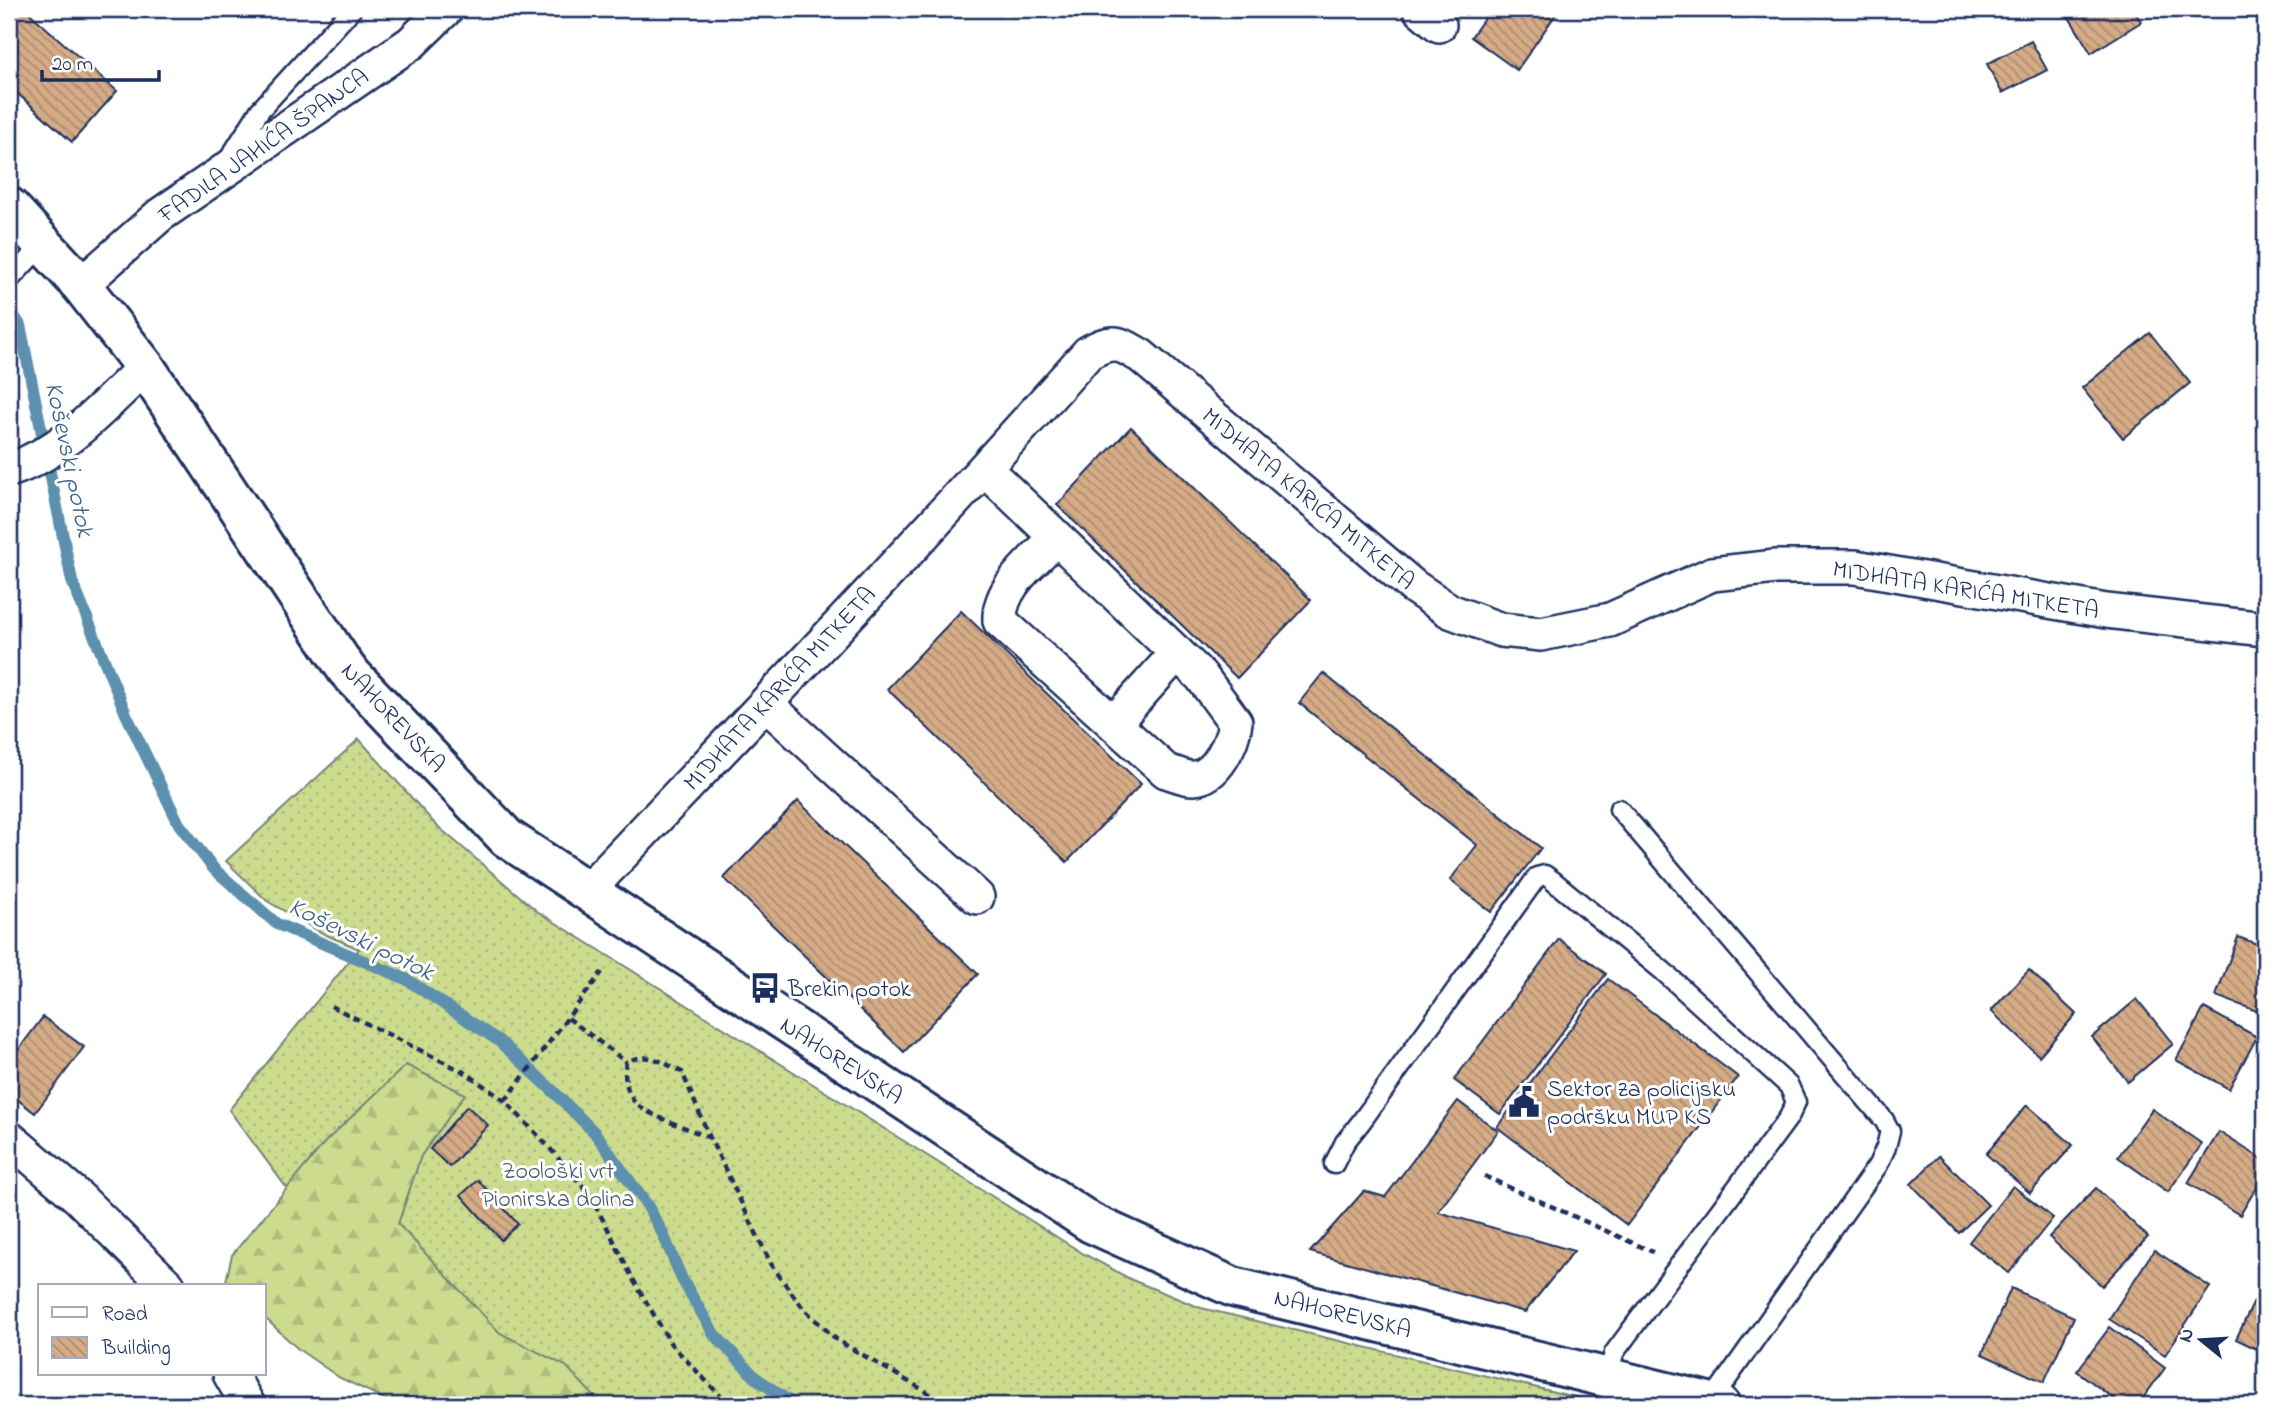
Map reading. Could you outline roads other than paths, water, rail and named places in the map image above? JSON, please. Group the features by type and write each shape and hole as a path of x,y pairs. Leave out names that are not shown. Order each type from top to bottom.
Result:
{"street":[{"name":"FADILA JAHIĆA ŠPANCA","path":"81,285 160,215 411,43 446,9"},
{"name":"NAHOREVSKA","path":"9,207 81,285 145,368 347,670 507,838 1091,1223 1234,1287 1715,1404"},
{"name":"MIDHATA KARIĆA MITKETA","path":"586,892 985,469 1088,353 1103,344 1118,342 1141,356 1413,587 1450,611 1501,630 1541,634 1610,620 1712,574 1776,567 1855,567 2106,611 2265,629"},
{"path":"17,467 70,437 145,368"},
{"path":"985,469 1057,537 1201,676 1235,722 1229,748 1206,774 1193,778 1166,771 1000,621 999,610 1014,582 1057,537"},
{"path":"1114,723 1177,653"},
{"path":"766,704 977,897"},
{"path":"9,1138 78,1197 166,1284"},
{"path":"231,1376 248,1405"}],"lane":[{"path":"220,174 260,110 352,9"},
{"path":"11,278 42,244"},
{"path":"1619,809 1884,1120 1890,1131 1878,1165 1715,1404"},
{"path":"1334,1164 1351,1133 1362,1122 1537,877 1545,875 1663,971 1789,1086 1796,1102 1789,1117 1614,1353 1608,1377"}],"waterway":[{"name":"Koševski potok","path":"9,309 20,325 72,581 126,714 179,824 214,869 277,924 406,979 499,1041 552,1090 595,1133 647,1205 682,1279 714,1334 756,1378 794,1405"}],"place":[{"name":"Brekin potok","path":"765,988"},
{"name":"Sektor za policijsku podršku MUP KS","path":"1524,1102"}],"park label":[{"name":"Zoološki vrt Pionirska dolina","path":"558,1184"}]}
